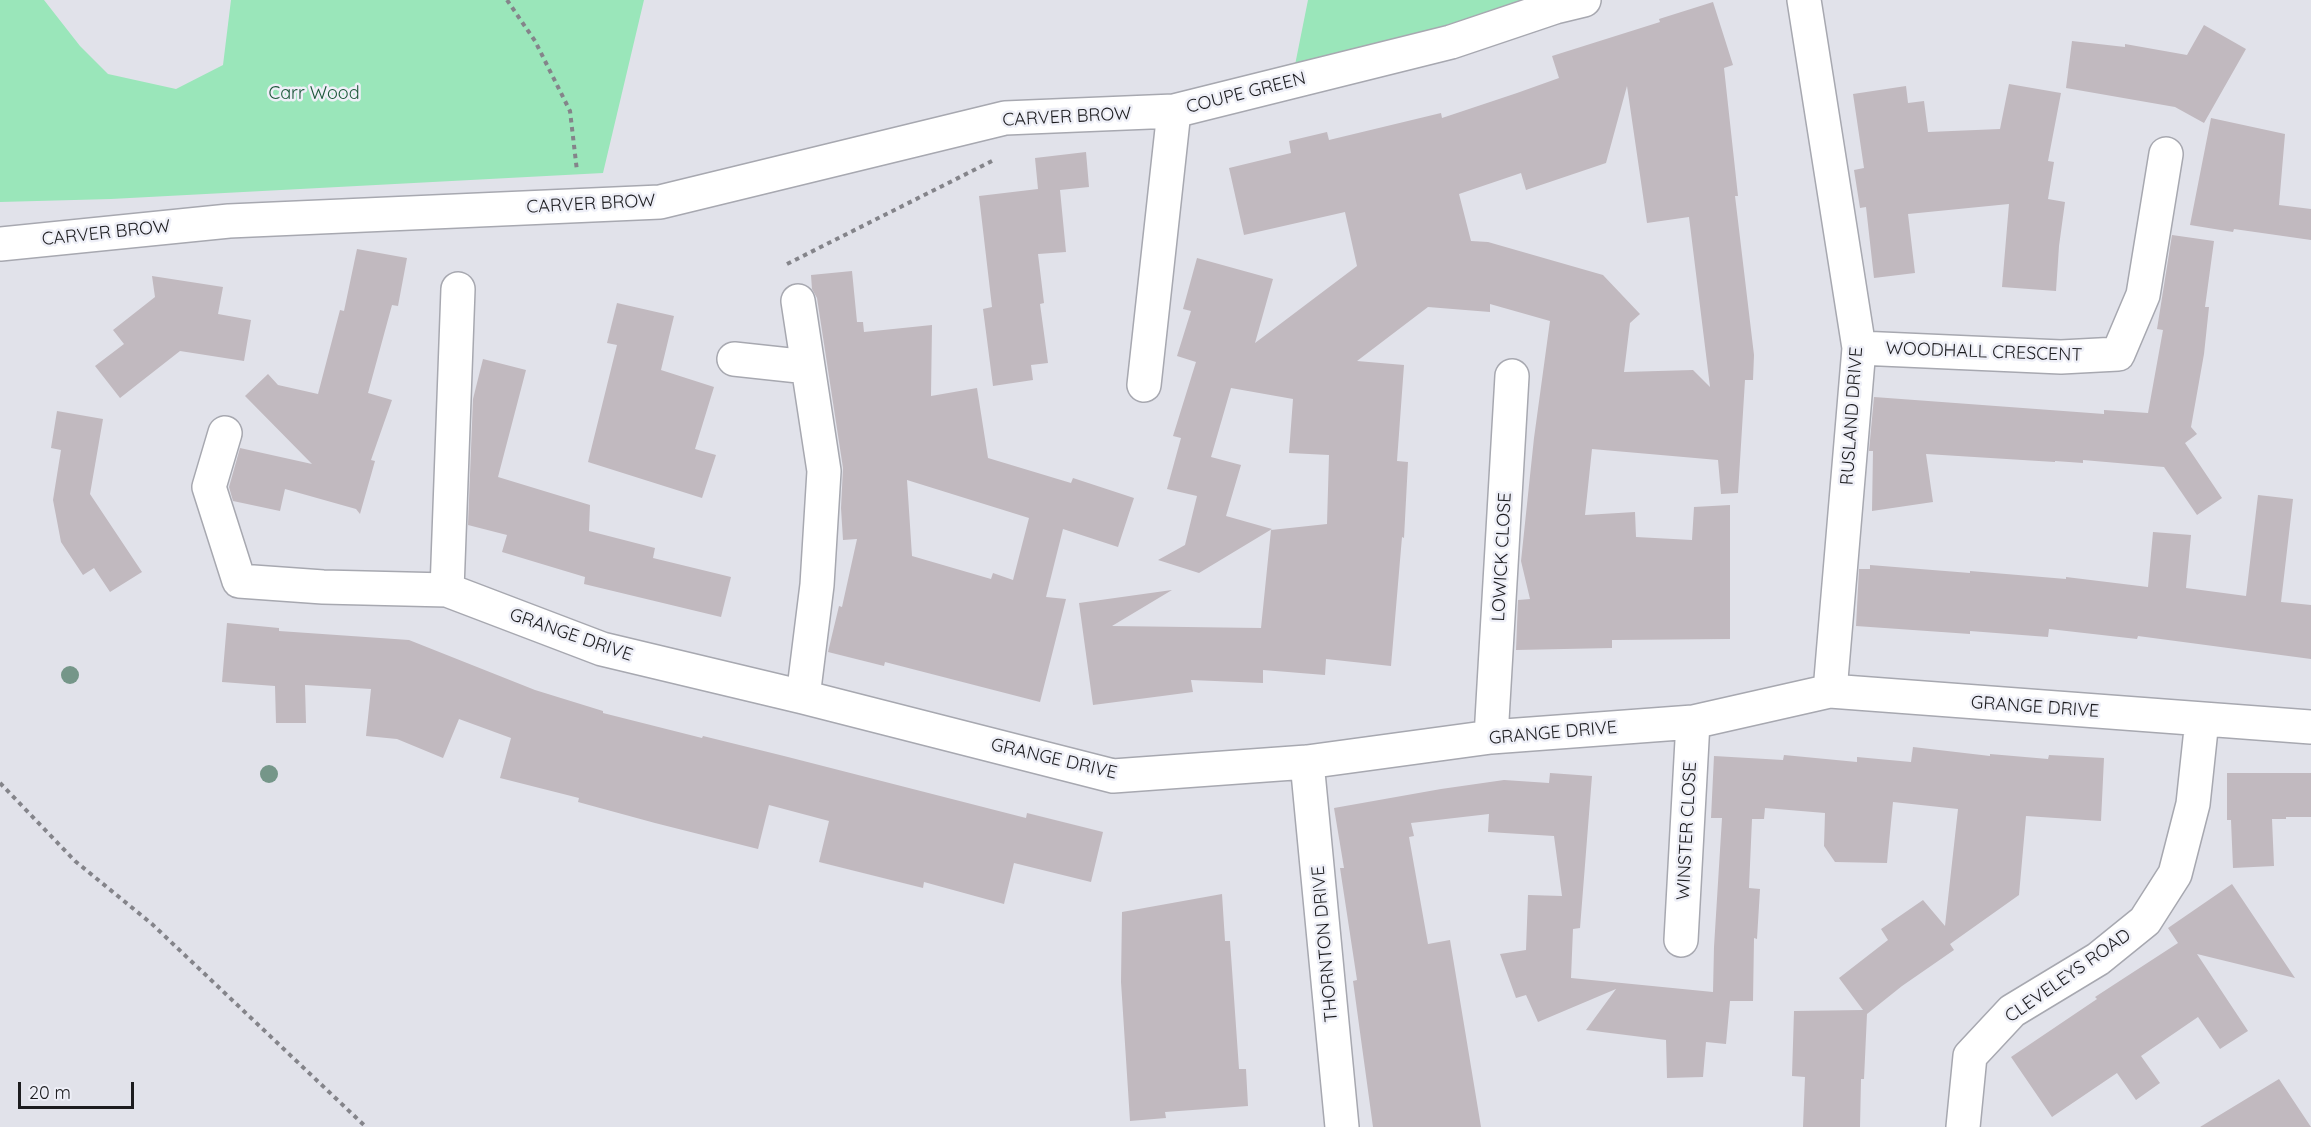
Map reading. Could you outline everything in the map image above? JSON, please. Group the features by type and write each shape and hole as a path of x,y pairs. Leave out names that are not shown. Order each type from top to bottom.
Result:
{"street":[{"name":"COUPE GREEN","path":"1144,385 1174,111 1451,42 1555,7 1584,0"},
{"name":"RUSLAND DRIVE","path":"1804,0 1859,348 1830,691"},
{"name":"CARVER BROW","path":"0,244 229,221 660,202 1005,118 1174,111"},
{"name":"WOODHALL CRESCENT","path":"1859,348 2061,357 2118,354 2143,295 2166,154"},
{"path":"447,590 458,289"},
{"path":"798,301 824,471 817,585 803,697"},
{"path":"734,359 808,367"},
{"name":"LOWICK CLOSE","path":"1491,737 1512,376"},
{"name":"GRANGE DRIVE","path":"225,433 209,487 239,581 323,587 447,590 602,649 803,697 1113,777 1307,762 1491,737 1693,722 1830,691 2311,727"},
{"name":"CLEVELEYS ROAD","path":"1964,1127 1970,1056 2012,1011 2098,959 2145,921 2175,874 2193,804 2202,720"},
{"name":"WINSTER CLOSE","path":"1681,940 1693,722"},
{"name":"THORNTON DRIVE","path":"1307,762 1342,1127"}],"path":[{"path":"507,0 535,41 570,111 576,146 579,205"},
{"path":"787,265 999,158"},
{"path":"0,783 75,861 152,924 366,1127"}],"green space":[{"name":"Carr Wood","path":"0,0 44,0 80,46 108,74 176,89 223,65 231,0 644,0 603,173 111,199 0,202"},
{"path":"1308,0 1528,0 1452,31 1295,65"}],"building":[{"path":"1713,2 1733,65 1724,68 1738,196 1735,196 1754,355 1753,380 1745,380 1738,493 1721,494 1718,460 1592,449 1585,515 1635,512 1636,537 1692,540 1694,507 1730,505 1730,639 1612,640 1612,648 1516,650 1518,600 1530,599 1521,561 1534,438 1550,321 1490,304 1490,312 1428,307 1357,361 1404,365 1397,461 1408,462 1404,538 1402,537 1391,666 1326,659 1325,675 1263,670 1263,683 1191,680 1193,692 1093,705 1079,603 1172,590 1112,626 1261,628 1271,530 1327,524 1329,455 1289,453 1293,399 1231,388 1211,457 1241,465 1226,516 1272,529 1199,573 1158,560 1185,545 1197,496 1167,489 1181,438 1173,436 1196,362 1177,356 1191,311 1183,309 1197,258 1273,279 1255,343 1357,266 1345,212 1244,235 1229,168 1291,153 1289,141 1327,132 1329,140 1441,113 1442,118 1517,93 1559,78 1552,56 1660,22 1659,19","holes":["1627,86 1647,223 1689,217 1710,387 1693,370 1624,372 1630,323 1640,314 1603,275 1488,242 1471,241 1459,194 1521,173 1526,190 1606,163"]},
{"path":"2204,25 2246,49 2204,123 2175,107 2066,88 2072,41 2125,47 2125,44 2187,55"},
{"path":"2009,84 2061,93 2048,161 2054,162 2048,199 2065,202 2056,291 2002,287 2009,204 1908,214 1915,273 1874,278 1866,207 1860,208 1854,170 1864,168 1853,94 1906,86 1908,103 1924,101 1928,132 2000,129"},
{"path":"2211,118 2285,134 2279,205 2311,209 2311,240 2190,225"},
{"path":"1086,152 1089,187 1060,190 1066,252 1038,254 1044,303 1040,304 1048,363 1031,365 1033,380 993,386 983,309 992,307 979,196 1038,189 1035,158"},
{"path":"2172,235 2214,241 2205,307 2209,307 2204,354 2191,427 2197,434 2185,443 2222,498 2197,515 2164,467 2083,460 2083,463 2055,462 1926,454 1933,502 1872,511 1873,451 1869,451 1874,397 2104,414 2104,410 2148,413 2163,330 2157,329"},
{"path":"357,249 407,258 398,306 392,305 368,393 392,400 371,460 375,461 360,514 356,509 285,489 280,511 233,501 229,487 240,448 312,464 245,396 268,374 278,385 318,394 340,310 344,311"},
{"path":"852,271 857,322 863,322 864,332 932,325 931,396 977,388 988,458 1071,483 1073,478 1134,498 1118,547 1063,529 1046,597 1066,599 1040,702 885,662 884,666 828,652 839,606 842,607 857,539 843,540 841,508 843,468 817,298 812,289 811,275","holes":["907,480 1029,518 1013,580 993,573 991,579 912,556"]},
{"path":"152,276 223,287 218,314 251,320 244,361 180,351 120,398 95,366 124,344 113,330 155,297"},
{"path":"617,303 674,316 661,370 714,387 695,449 716,455 702,498 588,462 617,345 607,343"},
{"path":"483,359 526,370 498,477 590,505 589,531 655,548 653,558 731,577 721,617 584,584 585,577 502,552 507,535 468,525 473,399"},
{"path":"57,411 103,419 90,494 142,572 110,592 94,568 83,575 61,542 53,500 61,450 51,448"},
{"path":"2258,495 2293,499 2281,602 2311,605 2311,659 2138,636 2137,639 2049,629 2048,637 1856,626 1859,569 1870,569 1870,565 2066,579 2066,577 2148,587 2153,532 2191,535 2186,588 2246,596"},
{"path":"227,623 279,628 279,631 409,640 535,690 603,711 603,713 784,756 1026,818 1027,813 1103,832 1091,882 1014,863 1004,904 924,882 923,888 819,862 829,821 769,805 758,849 655,823 578,802 579,798 500,778 511,738 459,719 443,758 397,739 366,736 371,689 305,685 306,723 276,723 275,686 222,682"},
{"path":"1913,747 1990,756 1990,754 2048,759 2049,755 2104,758 2101,821 2026,816 2019,895 1950,944 1954,950 1902,986 1867,1014 1864,1079 1861,1079 1860,1127 1803,1127 1805,1077 1792,1076 1794,1011 1863,1010 1839,978 1888,940 1881,929 1923,900 1945,926 1958,809 1893,802 1887,863 1835,862 1824,846 1825,813 1765,808 1764,819 1752,819 1749,888 1760,889 1757,939 1754,938 1753,1001 1730,1001 1726,1044 1706,1042 1703,1077 1667,1078 1666,1040 1586,1030 1616,989 1538,1022 1526,995 1516,998 1500,954 1526,950 1528,895 1562,896 1554,836 1488,832 1489,814 1411,823 1414,836 1409,837 1428,944 1450,940 1481,1127 1373,1127 1353,981 1357,980 1340,868 1344,868 1334,808 1504,780 1549,783 1550,773 1592,776 1580,928 1573,929 1571,978 1713,992 1722,818 1711,818 1714,756 1783,760 1784,755 1857,762 1857,757 1911,762"},
{"path":"2227,773 2311,773 2311,817 2272,819 2274,866 2233,868 2231,820 2227,820"},
{"path":"2232,884 2295,978 2197,954 2248,1031 2220,1049 2198,1017 2141,1056 2160,1083 2136,1100 2117,1073 2052,1117 2011,1057 2097,999 2095,997 2178,943 2168,928"},
{"path":"1222,894 1225,941 1230,941 1239,1069 1246,1069 1248,1106 1165,1112 1166,1118 1130,1121 1121,982 1122,912"},
{"path":"2279,1079 2311,1127 2200,1127"}]}
